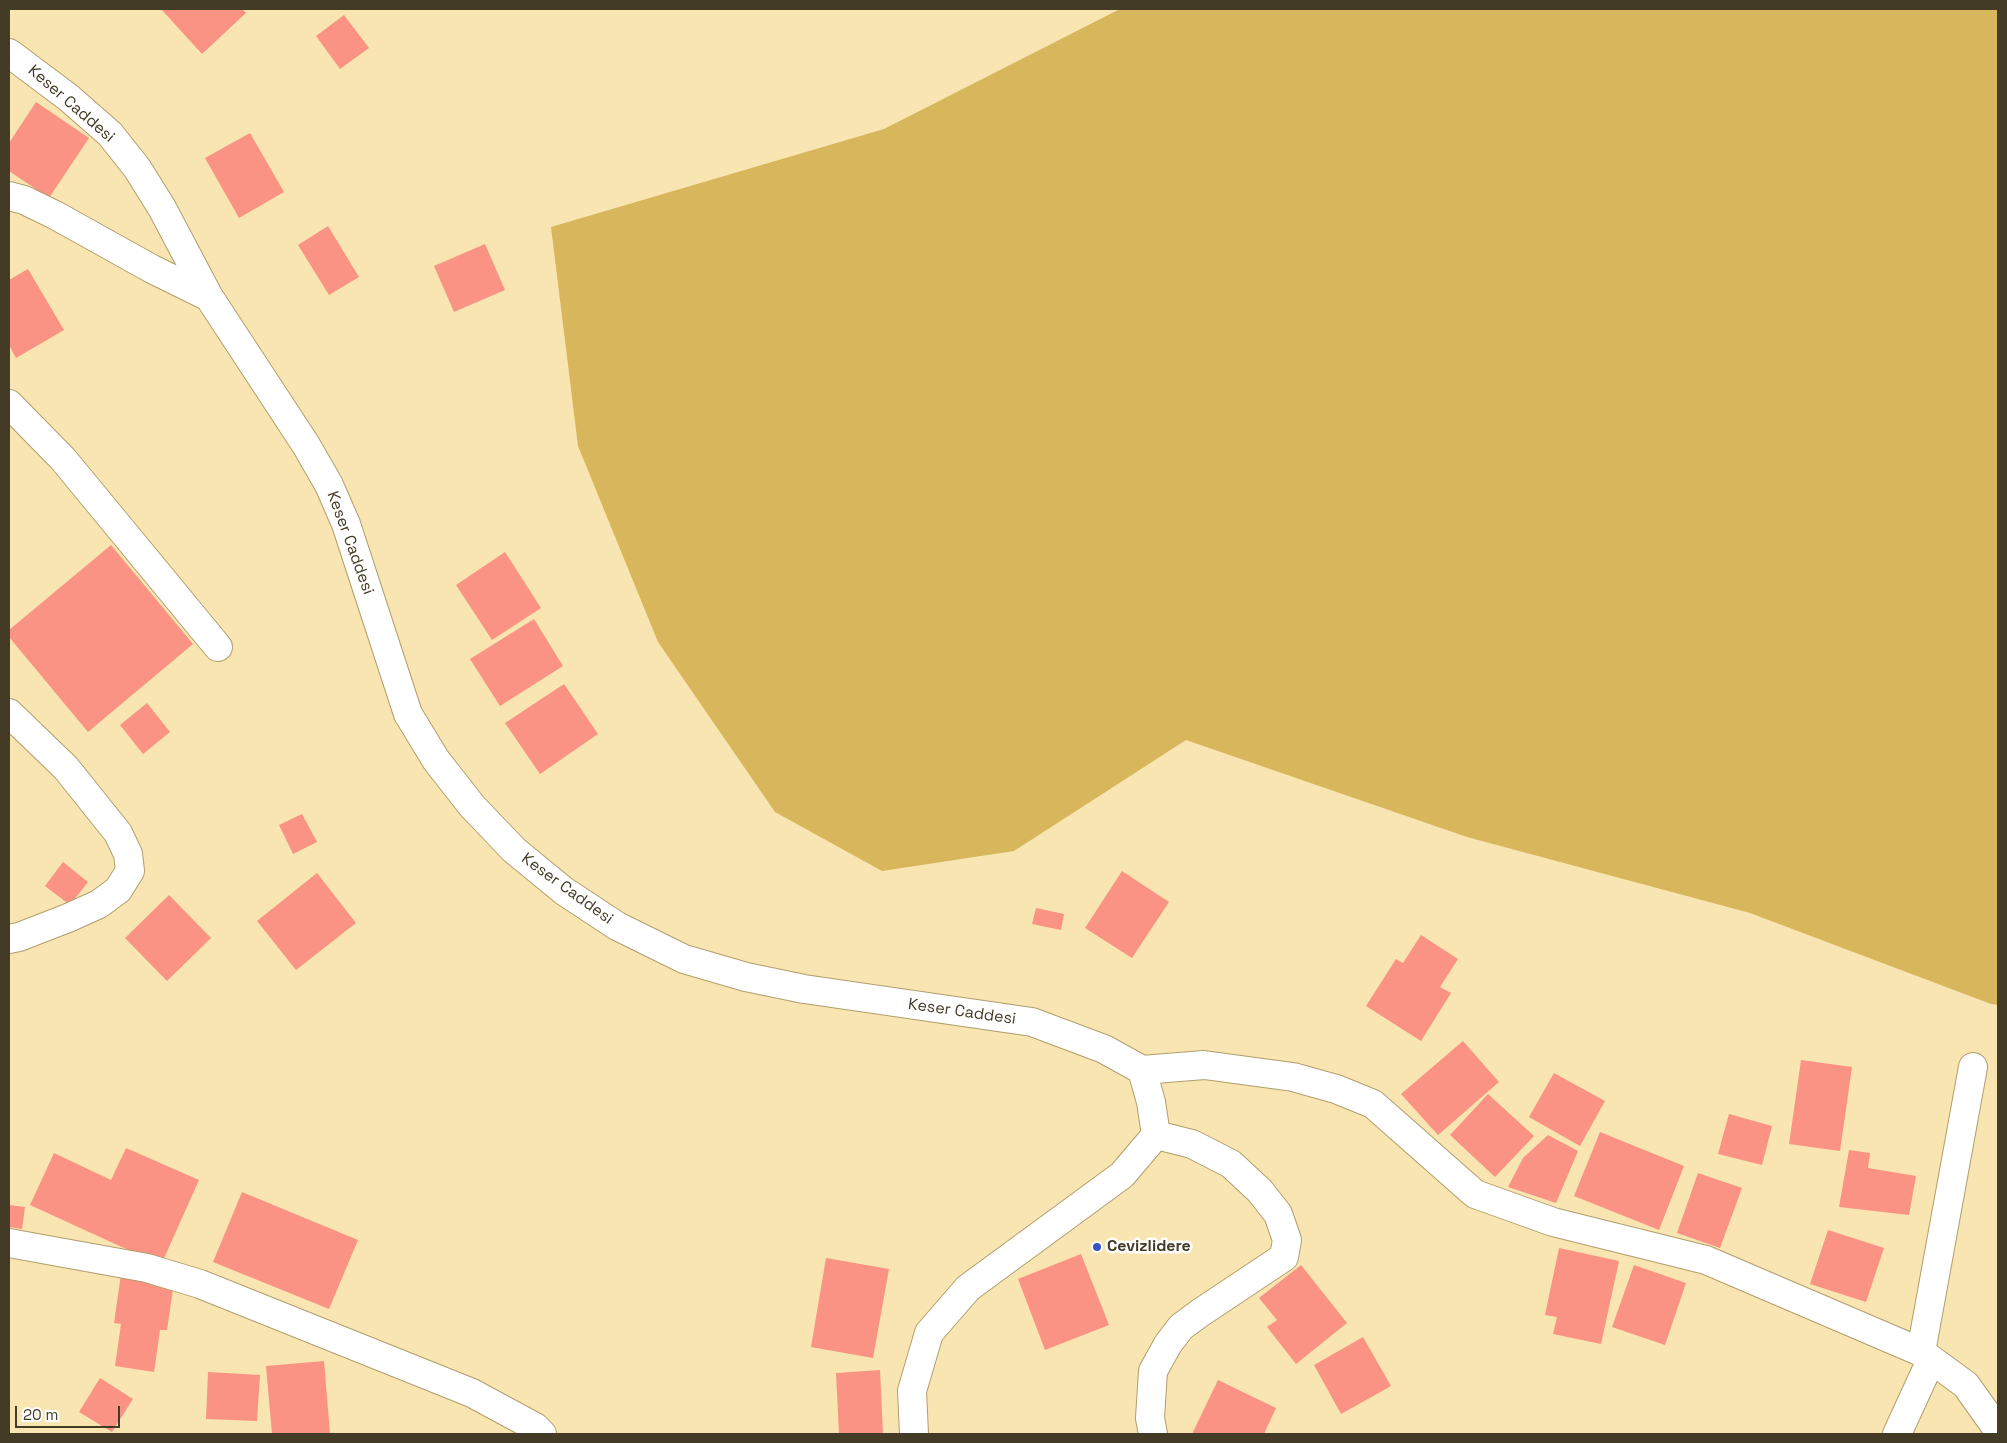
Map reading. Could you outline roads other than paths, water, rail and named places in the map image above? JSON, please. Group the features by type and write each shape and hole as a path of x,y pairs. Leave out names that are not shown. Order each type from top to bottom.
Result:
{"street":[{"name":"Keser Caddesi","path":"9,53 69,98 110,134 138,168 210,297 306,445 328,485 346,524 408,714 436,760 472,806 514,850 564,891 617,926 684,959 746,978 804,989 1032,1022 1104,1049 1142,1070"},
{"path":"9,196 24,200 55,215 152,269 210,297"},
{"path":"9,404 63,459 218,647"},
{"path":"9,713 66,768 118,833 128,854 130,871 118,890 99,904 60,922 9,939"},
{"path":"914,1434 912,1391 929,1333 968,1288 1122,1175 1156,1135 1151,1102 1142,1070 1204,1065 1293,1077 1336,1089 1374,1104 1475,1194 1552,1222 1706,1260 1926,1356 1966,1385 1998,1430"},
{"path":"1897,1434 1926,1356 1973,1067"},
{"path":"1152,1434 1150,1418 1153,1372 1168,1344 1181,1327 1284,1257 1287,1240 1278,1214 1260,1191 1231,1164 1192,1144 1156,1135"},
{"path":"9,1243 147,1268 200,1284 472,1393 535,1427 542,1434"}],"place":[{"name":"Cevizlidere","path":"1097,1247"}]}
